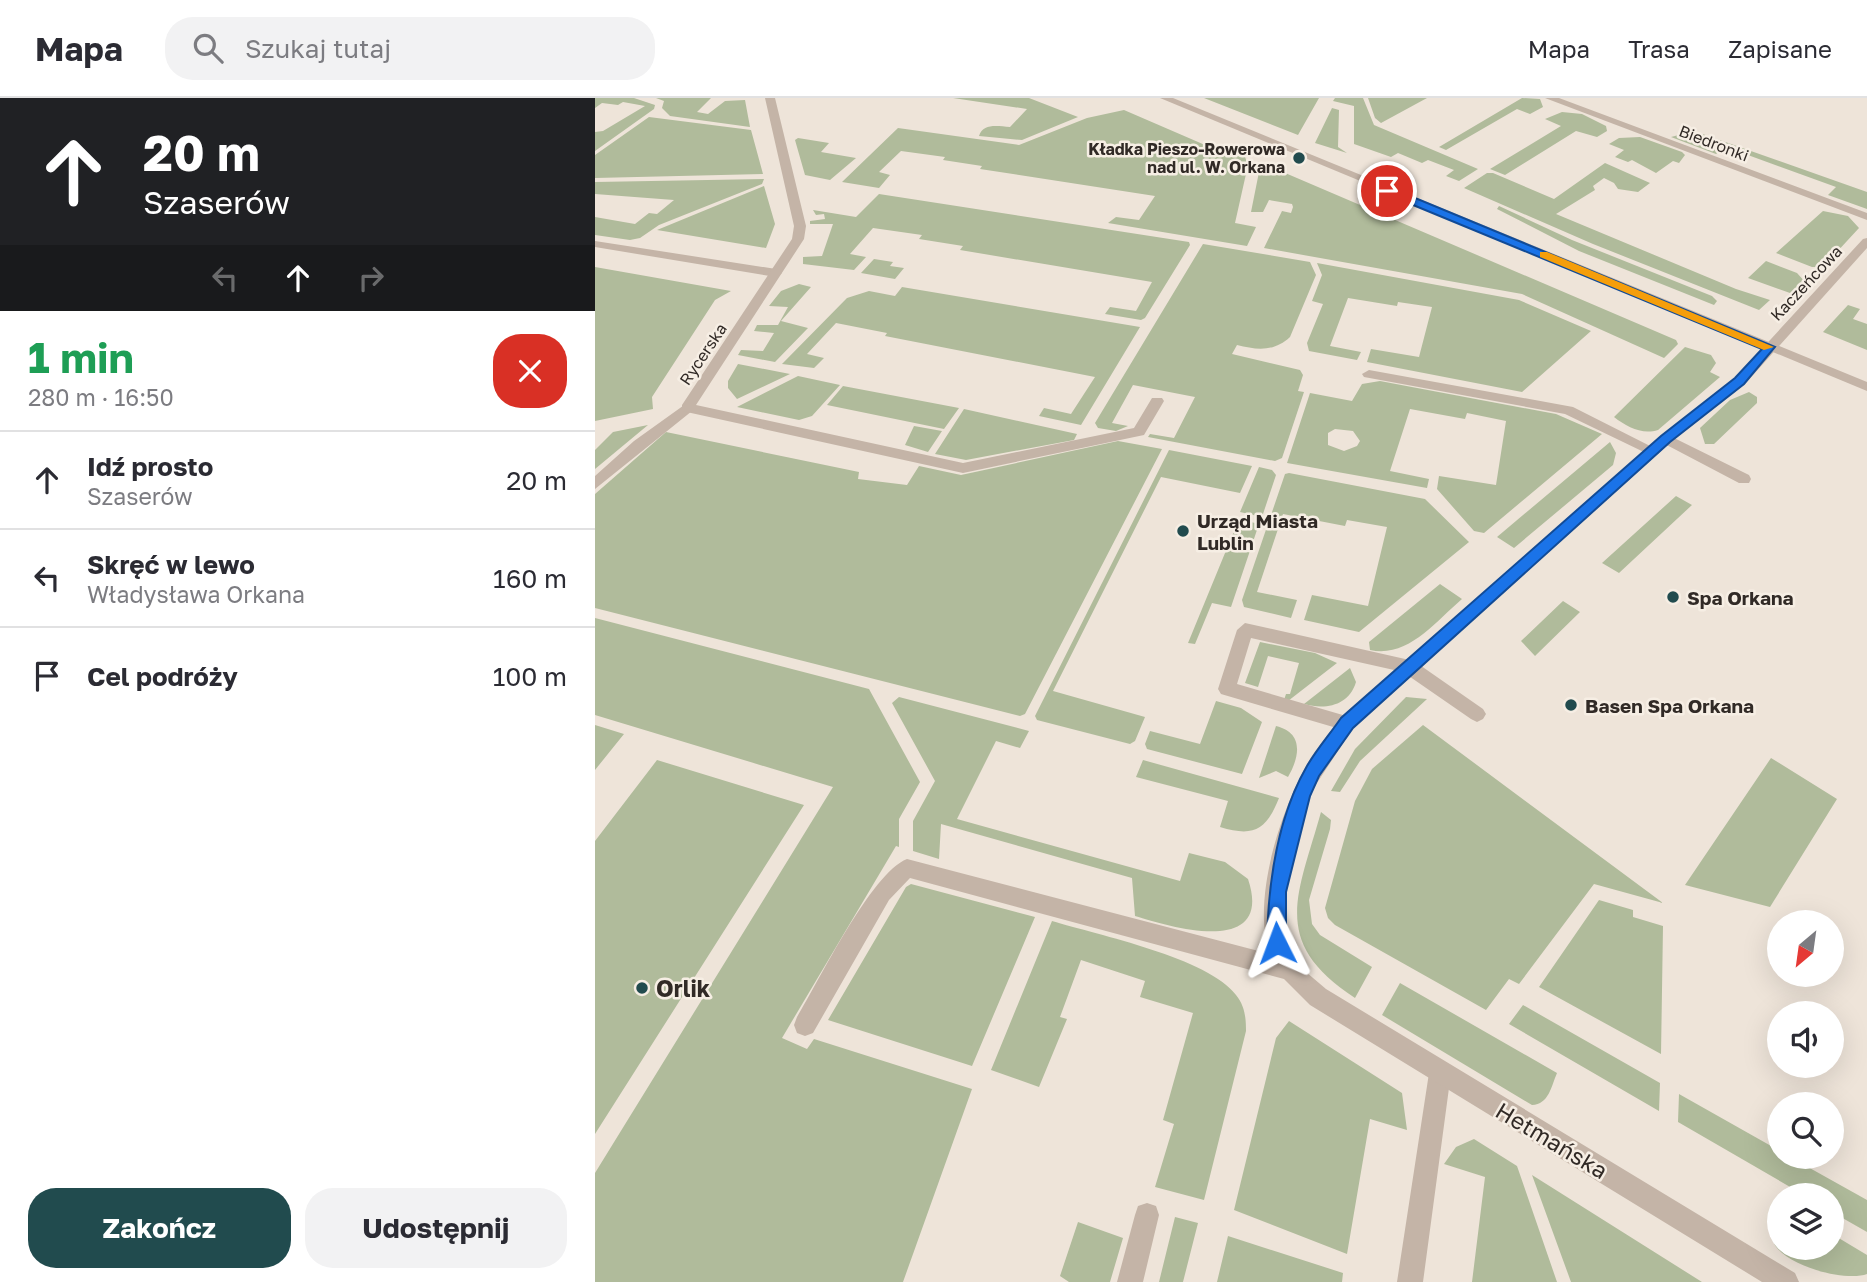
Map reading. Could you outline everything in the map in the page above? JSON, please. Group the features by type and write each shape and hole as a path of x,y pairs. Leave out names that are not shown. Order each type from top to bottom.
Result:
{"street":[{"name":"Rycerska","path":"770,98 800,226 799,239 687,408 963,468 1139,432 1157,401"},
{"path":"1165,98 1867,387"},
{"name":"Biedronki","path":"1551,98 1867,217"},
{"name":"Kaczeńcowa","path":"1290,970 1277,943 1275,909 1283,860 1301,796 1313,771 1347,723 1408,666 1660,445 1740,381 1867,241"},
{"path":"595,244 776,272"},
{"path":"1369,374 1568,410 1744,479"},
{"path":"595,484 639,444 687,408"},
{"path":"1347,723 1227,689 1245,630 1408,666 1477,714"},
{"path":"805,1025 882,893 907,868 1290,970"},
{"name":"Hetmańska","path":"1290,970 1318,997 1786,1282"},
{"path":"1410,1282 1440,1073"},
{"path":"1130,1282 1147,1215"}],"green space":[{"path":"595,98 634,98 655,105 654,109 595,151 595,132 603,131 645,106 623,102 618,105 602,103 595,108"},
{"path":"656,98 711,98 697,112 708,114 725,101 745,100 750,127 670,116 662,108 664,101"},
{"path":"953,98 1029,98 1078,117 1022,140 979,136 987,127 1010,127 1027,109"},
{"path":"1204,98 1319,98 1298,135"},
{"path":"1335,98 1363,98 1374,125 1478,169 1459,181 1446,176 1454,170 1428,160 1422,163 1398,153 1391,157 1354,144 1354,106 1333,101"},
{"path":"1368,98 1427,98 1381,123 1375,118"},
{"path":"1522,98 1540,99 1543,107 1530,114 1517,109 1446,150 1439,147"},
{"path":"1332,108 1339,110 1338,147 1347,153 1315,143"},
{"path":"1124,110 1212,148 1245,157 1248,165 1235,223 1256,227 1247,246 1108,223 1116,217 1139,220 1155,196 980,169 982,166 943,160 945,157 901,151 879,172 890,175 879,188 842,182 898,128 1019,145 1087,118"},
{"path":"1562,112 1582,114 1606,126 1607,131 1597,137 1576,131 1505,175 1490,169 1561,126 1545,119"},
{"path":"649,117 751,130 763,174 595,178 595,155"},
{"path":"1694,131 1867,192 1867,209 1828,195 1836,187 1726,147 1716,154 1671,137"},
{"path":"1640,137 1685,155 1679,163 1673,161 1656,173 1632,160 1628,162 1615,157 1624,150 1609,144 1619,138"},
{"path":"798,138 829,143 821,152 856,158 830,180 805,175 795,140"},
{"path":"1605,163 1650,183 1638,192 1618,189 1614,183 1604,178 1593,186 1595,190 1556,214 1736,289 1770,300 1759,310 1593,244 1464,188 1487,173 1493,173 1554,199"},
{"path":"1264,164 1676,340 1678,344 1664,358 1522,294 1264,248 1282,211 1291,213 1293,207 1292,204 1269,200 1263,212 1251,212 1260,167"},
{"path":"764,179 762,184 659,225 640,238 630,240 595,235 595,217 635,224 649,213 657,214 674,200 595,194 595,182"},
{"path":"764,186 775,224 766,248 657,230"},
{"path":"879,194 1189,242 1190,245 1145,318 1141,320 1105,314 1110,307 1136,311 1152,282 960,250 963,246 919,239 922,235 873,228 850,254 866,257 854,270 803,264 803,257 822,256 833,224 810,224 810,221 825,219 824,214 816,215 813,210 856,217"},
{"path":"1499,206 1572,240 1712,296 1717,301 1714,305 1579,251 1497,209"},
{"path":"1823,211 1848,216 1859,228 1823,267 1812,267 1776,253"},
{"path":"1203,244 1310,262 1316,275 1290,337 1278,345 1265,348 1237,345 1232,354 1300,370 1303,375 1298,391 1304,392 1282,458 1275,461 1148,437 1150,434 1174,438 1195,397 1133,385 1112,423 1128,426 1116,431 1098,428 1095,423"},
{"path":"874,259 893,262 890,266 904,268 895,279 861,273"},
{"path":"1766,261 1797,273 1806,283 1798,292 1790,293 1748,278"},
{"path":"1317,263 1519,300 1591,331 1522,392 1367,362 1371,349 1419,357 1432,307 1398,302 1397,306 1348,298 1330,346 1361,352 1357,360 1309,351 1307,343 1323,304 1312,301 1322,275"},
{"path":"595,267 731,291 715,300 652,397 653,409 595,421"},
{"path":"799,284 811,287 781,321 808,328 775,362 738,355 741,350 763,351 774,333 754,331 757,325 778,325 788,307 769,306 781,291"},
{"path":"902,287 1140,327 1081,425 1039,416 1044,408 1071,414 1095,377 885,336 887,333 836,323 807,354 824,358 814,368 782,364 847,298 869,291 895,296"},
{"path":"1848,305 1860,309 1853,319 1867,324 1867,350 1823,332"},
{"path":"1685,347 1711,355 1716,363 1710,372 1720,377 1658,430 1635,429 1614,417"},
{"path":"738,364 790,374 737,399 728,388 728,381"},
{"path":"798,376 840,385 812,416 799,420 737,407"},
{"path":"1380,381 1556,414 1602,434 1484,533 1474,531 1437,489 1439,476 1496,485 1506,421 1467,413 1465,419 1410,409 1390,471 1429,479 1427,488 1287,463 1310,393 1352,401 1362,384","holes":["1335,429 1353,431 1360,441 1357,446 1344,451 1328,445 1328,433"]},
{"path":"843,386 959,408 944,429 827,405"},
{"path":"1749,392 1757,397 1757,403 1714,444 1705,444 1700,428 1730,400"},
{"path":"964,409 1077,434 1074,440 966,460 935,454"},
{"path":"648,425 595,469 595,450 613,432"},
{"path":"914,426 942,431 928,452 905,445"},
{"path":"666,432 859,472 858,479 907,485 919,466 961,475 1118,441 1162,449 1025,714 1020,716 595,608 595,494"},
{"path":"1610,442 1616,453 1613,465 1514,548 1497,537"},
{"path":"1169,450 1252,466 1240,493 1161,477 1053,691 1145,717 1135,741 1130,744 1037,720 1035,716"},
{"path":"1259,467 1272,470 1276,475 1262,517 1240,512"},
{"path":"1285,474 1425,499 1469,542 1359,632 1304,620 1312,595 1368,606 1387,527 1347,520 1345,526 1283,514 1257,592 1297,600 1291,618 1244,607 1242,600"},
{"path":"1676,496 1692,505 1619,573 1602,563"},
{"path":"1239,519 1259,524 1231,607 1212,603 1195,644 1188,643"},
{"path":"1440,584 1462,599 1431,628 1408,644 1384,651 1370,650 1369,642"},
{"path":"1563,601 1580,612 1535,656 1521,641"},
{"path":"595,618 869,689 920,782 899,819 899,847 896,846 782,1038 807,1049 814,1039 972,1089 903,1282 595,1282 595,1173 833,787 595,715"},
{"path":"1260,642 1315,653 1337,663 1288,701 1284,700 1286,694 1290,694 1299,663 1268,656 1258,687 1245,683"},
{"path":"1350,668 1356,682 1353,690 1342,701 1328,706 1304,704"},
{"path":"899,697 1029,731 1020,748 996,741 957,819 1180,881 1189,853 1225,862 1248,879 1252,903 1247,919 1234,928 1215,931 1172,926 1135,916 1132,878 941,824 939,859 913,851 913,821 935,781 892,703"},
{"path":"1406,697 1427,699 1360,761 1340,792 1331,791 1355,749"},
{"path":"1216,701 1241,708 1262,722 1242,774 1147,749 1145,744 1150,731 1200,744"},
{"path":"595,725 624,734 595,770"},
{"path":"1423,725 1663,903 1594,884 1519,984 1509,979 1486,1010 1335,925 1328,918 1325,908 1355,801 1372,769"},
{"path":"1276,726 1292,734 1297,747 1295,762 1288,777 1276,771 1259,778"},
{"path":"1771,758 1837,799 1770,907 1685,885"},
{"name":"Orlik","path":"657,760 804,805 595,1134 595,841"},
{"path":"1143,760 1279,798 1269,818 1257,829 1241,831 1220,827 1228,801 1136,777"},
{"path":"1321,812 1331,820 1309,900 1312,924 1320,935 1372,967 1355,998 1328,977 1310,957 1300,936 1297,915 1299,893"},
{"path":"911,884 1035,917 972,1066 828,1020 906,887"},
{"path":"1599,900 1633,910 1633,917 1663,926 1661,1054 1539,987"},
{"path":"1052,921 1178,959 1222,982 1241,1003 1246,1031 1204,1200 1155,1187 1174,1124 1163,1120 1193,1013 1140,997 1145,981 1081,960 1060,1017 1067,1019 1039,1087 991,1070"},
{"path":"1400,983 1557,1073 1546,1098 1532,1105 1382,1015"},
{"path":"1523,1005 1660,1083 1659,1111 1509,1024"},
{"path":"1289,1021 1402,1093 1407,1130 1370,1119 1347,1254 1234,1210 1276,1038"},
{"path":"1679,1094 1767,1144 1767,1169 1811,1169 1837,1183 1783,1183 1678,1122"},
{"path":"1474,1139 1517,1166 1557,1282 1472,1282 1485,1177 1444,1164 1456,1147"},
{"path":"1532,1175 1702,1282 1571,1282"},
{"path":"1844,1187 1867,1200 1867,1232 1844,1219"},
{"path":"1175,1217 1198,1223 1183,1282 1159,1282"},
{"path":"1078,1222 1123,1238 1110,1282 1069,1282 1060,1276"},
{"path":"1228,1236 1343,1273 1342,1282 1217,1282"},
{"path":"1844,1241 1867,1255 1867,1274 1857,1276 1830,1274 1792,1260 1844,1260"}],"slow traffic":[{"path":"1544,255 1768,347"}],"place":[{"name":"Kładka Pieszo-Rowerowa nad ul. W. Orkana","path":"1299,158"},
{"name":"Urząd Miasta Lublin","path":"1183,531"},
{"name":"Spa Orkana","path":"1673,597"},
{"name":"Basen Spa Orkana","path":"1571,705"},
{"name":"Orlik","path":"642,988"}],"route":[{"path":"1277,943 1277,892 1301,796 1313,771 1347,723 1666,439 1740,381 1769,347 1387,191"}]}
